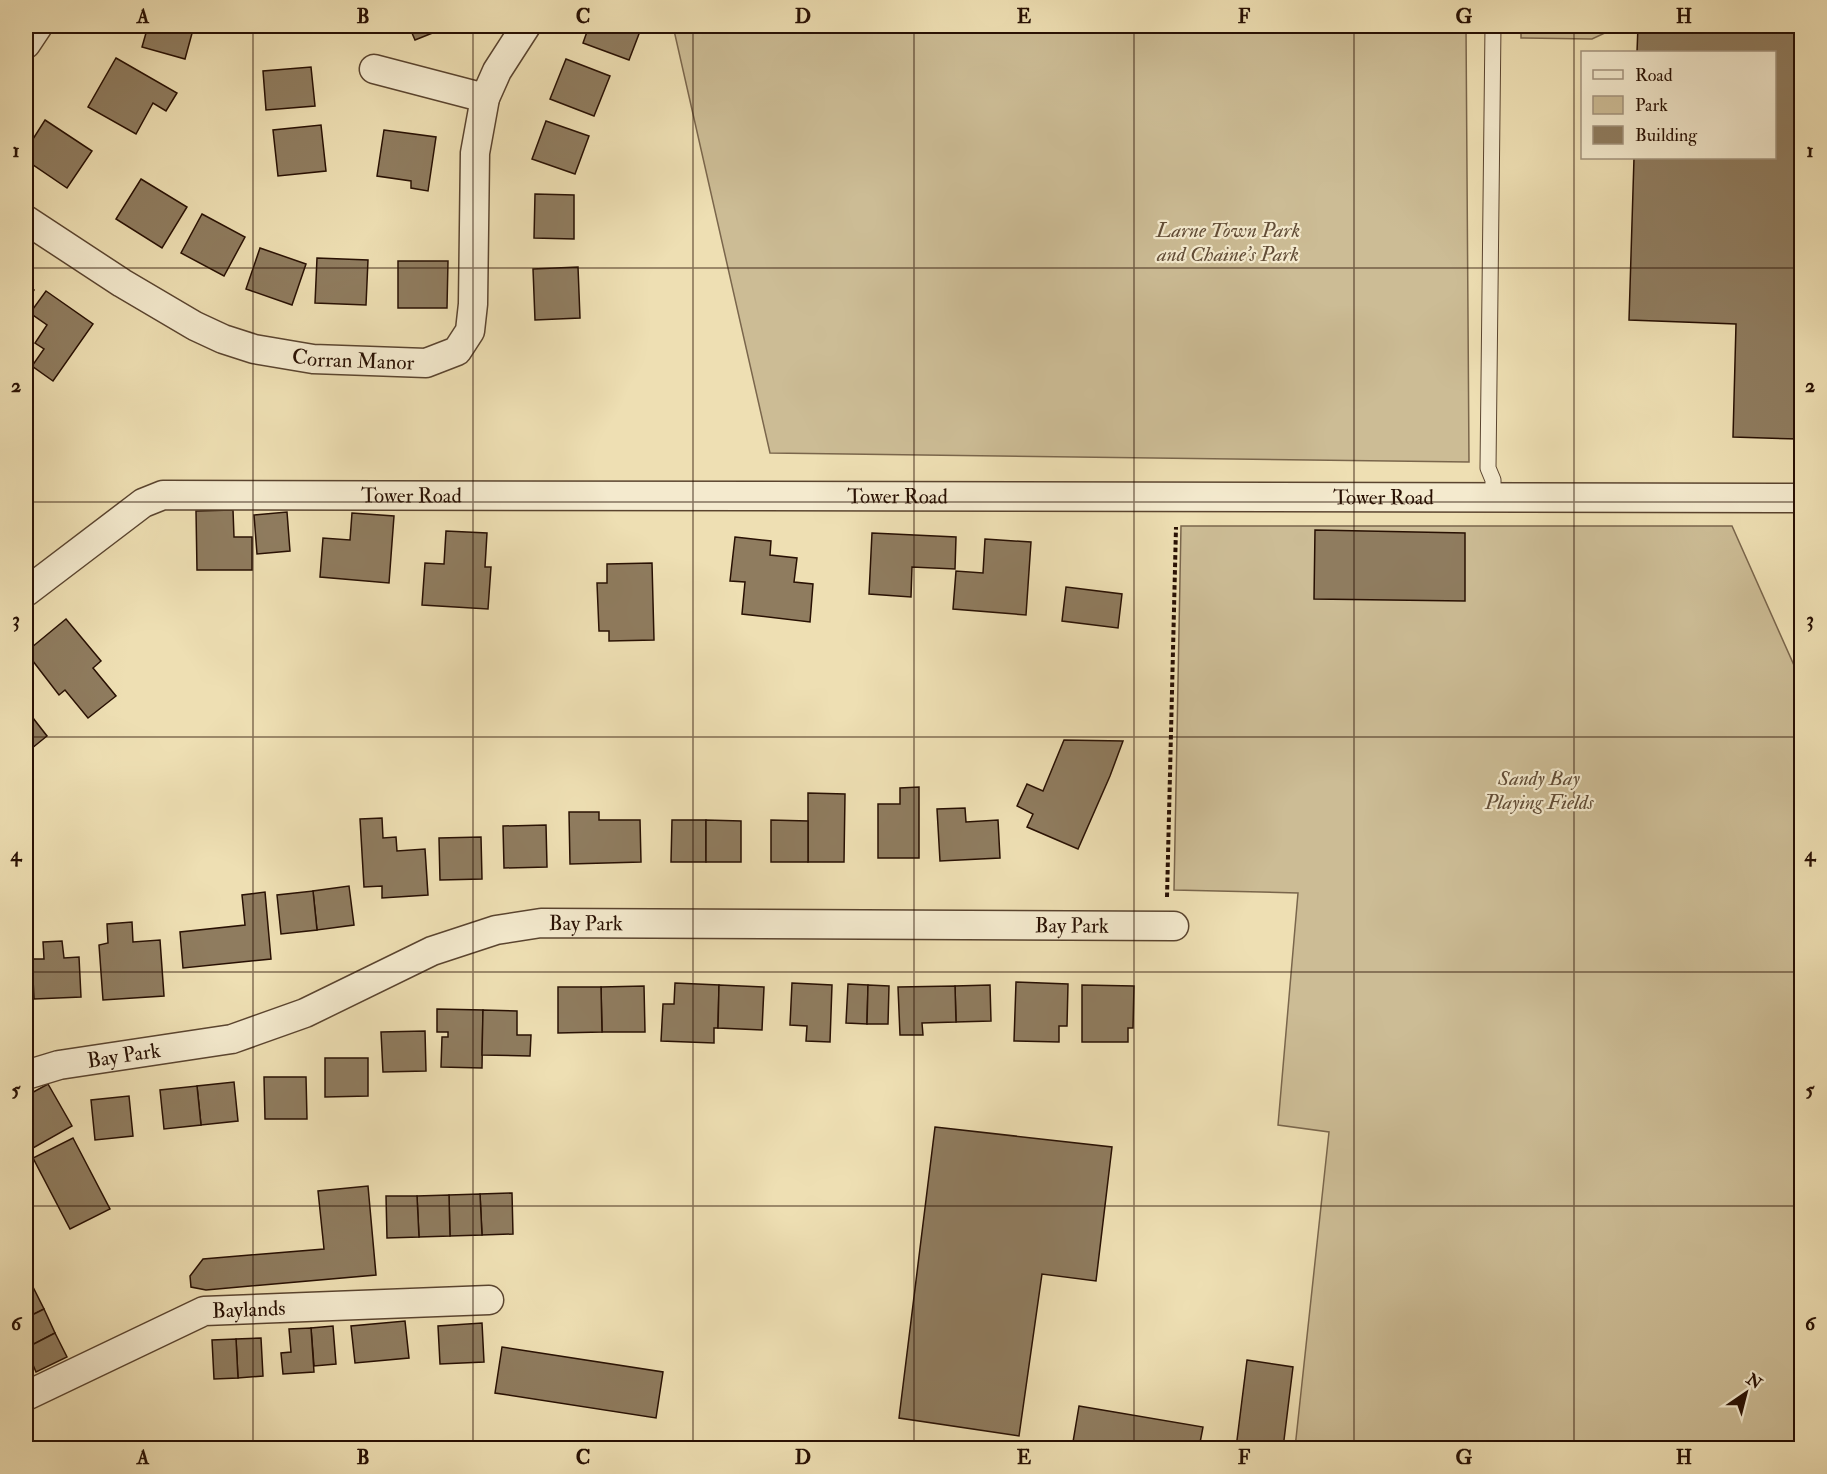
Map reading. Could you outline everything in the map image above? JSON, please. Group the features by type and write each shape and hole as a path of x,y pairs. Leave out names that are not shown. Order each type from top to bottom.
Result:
{"street":[{"path":"26,44 38,26"},
{"name":"Corran Manor","path":"26,220 122,284 195,326 223,339 254,349 313,359 426,363 458,351 470,331 473,304 476,153 485,98 497,70 526,26"},
{"path":"374,69 485,98"},
{"name":"Tower Road","path":"26,592 143,503 163,495 1802,498"},
{"name":"Bay Park","path":"26,1075 59,1065 232,1039 305,1013 432,951 475,936 520,925 576,923 1170,925"},
{"name":"Baylands","path":"26,1396 204,1311 489,1300"}],"lane":[{"path":"1493,26 1488,468 1493,480 1493,498"}],"path":[{"path":"1170,925 1177,498"}],"green space":[{"name":"Larne Town Park and Chaine's Park","path":"673,26 1466,26 1469,462 770,453"},
{"path":"1521,26 1608,26 1605,33 1592,39 1521,38"},
{"name":"Sandy Bay Playing Fields","path":"1181,526 1732,526 1801,681 1801,1448 1295,1448 1329,1132 1278,1125 1298,893 1174,890"}],"building":[{"path":"148,26 194,26 185,59 142,47"},
{"path":"409,26 450,26 415,40"},
{"path":"589,26 642,26 629,60 583,43"},
{"path":"1638,26 1802,26 1802,330 1798,439 1733,437 1736,324 1629,320 1634,159 1776,159 1776,51 1637,51"},
{"path":"116,58 177,93 166,111 153,103 136,134 88,107"},
{"path":"566,59 610,76 594,116 550,99"},
{"path":"311,67 315,106 266,110 263,71"},
{"path":"45,120 92,151 67,188 26,160 26,150"},
{"path":"546,121 589,136 575,174 532,159"},
{"path":"321,125 326,171 278,176 273,130"},
{"path":"384,130 436,137 428,191 411,188 411,181 377,176"},
{"path":"141,179 187,207 162,248 116,219"},
{"path":"535,194 574,195 574,239 534,238"},
{"path":"202,214 245,237 224,276 181,253"},
{"path":"260,248 306,264 292,305 246,289"},
{"path":"317,258 368,260 366,305 315,303"},
{"path":"398,261 448,261 447,308 398,308"},
{"path":"578,267 580,318 535,320 533,269"},
{"path":"26,285 34,290 26,303"},
{"path":"46,291 93,324 53,381 32,366 44,349 35,343 47,325 30,313"},
{"path":"233,510 234,537 252,537 252,570 197,570 196,511"},
{"path":"287,512 290,551 257,554 254,515"},
{"path":"352,513 394,516 389,583 320,577 323,538 350,540"},
{"path":"1315,530 1465,533 1465,601 1314,599"},
{"path":"446,531 487,533 485,567 491,567 488,609 422,605 425,563 444,564"},
{"path":"872,533 956,537 955,569 912,567 911,597 869,594"},
{"path":"735,537 771,541 770,555 797,558 794,582 813,584 810,622 742,614 745,582 730,581"},
{"path":"985,539 1031,542 1026,615 953,609 956,571 983,573"},
{"path":"652,563 654,640 609,641 609,631 599,631 597,583 607,583 607,564"},
{"path":"1066,587 1122,594 1118,628 1062,621"},
{"path":"66,619 101,661 93,668 116,696 88,718 65,690 59,695 26,652"},
{"path":"26,709 47,736 26,753"},
{"path":"1064,740 1123,741 1078,849 1027,827 1033,814 1017,806 1027,784 1043,791"},
{"path":"919,787 919,858 878,858 878,804 900,804 900,788"},
{"path":"808,793 845,794 844,862 808,862"},
{"path":"965,808 966,822 998,820 1000,858 940,861 937,809"},
{"path":"569,812 599,812 599,820 640,820 641,862 570,864"},
{"path":"382,818 383,838 396,837 397,851 425,849 428,895 382,898 382,886 364,887 360,819"},
{"path":"672,820 706,820 706,862 671,862"},
{"path":"706,820 741,821 741,862 706,862"},
{"path":"771,820 808,821 808,862 771,862"},
{"path":"546,825 547,867 504,868 503,826"},
{"path":"481,837 482,879 440,880 439,838"},
{"path":"349,886 354,925 317,930 313,891"},
{"path":"313,891 317,930 281,934 277,895"},
{"path":"265,892 271,959 183,968 180,932 245,925 242,895"},
{"path":"132,922 133,942 160,940 164,996 103,1000 99,945 108,943 107,924"},
{"path":"62,941 64,958 79,957 81,997 34,999 32,959 44,959 43,942"},
{"path":"1016,982 1068,984 1067,1026 1059,1026 1059,1042 1014,1041"},
{"path":"675,983 719,985 718,1028 714,1028 714,1043 661,1041 663,1004 674,1004"},
{"path":"792,983 832,985 830,1042 806,1041 807,1026 790,1025"},
{"path":"848,984 868,985 867,1024 846,1023"},
{"path":"719,985 764,987 762,1030 718,1028"},
{"path":"868,985 889,986 888,1024 867,1024"},
{"path":"990,985 991,1021 956,1022 955,986"},
{"path":"1082,985 1134,986 1133,1028 1128,1028 1128,1042 1082,1042"},
{"path":"644,986 645,1032 602,1032 601,987"},
{"path":"955,986 956,1022 922,1023 923,1035 900,1035 898,987"},
{"path":"558,987 601,987 602,1032 558,1033"},
{"path":"437,1009 483,1010 482,1068 441,1067 442,1037 448,1037 448,1032 437,1032"},
{"path":"483,1010 517,1011 517,1035 531,1035 530,1056 482,1055"},
{"path":"425,1031 426,1071 383,1072 381,1032"},
{"path":"325,1058 368,1058 368,1096 325,1097"},
{"path":"264,1077 306,1077 307,1119 265,1119"},
{"path":"234,1082 238,1121 201,1125 197,1086"},
{"path":"48,1084 72,1126 26,1152 26,1096"},
{"path":"197,1086 201,1125 164,1129 160,1090"},
{"path":"129,1096 133,1136 95,1140 91,1100"},
{"path":"935,1127 1112,1147 1096,1281 1042,1274 1019,1436 899,1418"},
{"path":"73,1138 110,1209 70,1229 33,1158"},
{"path":"368,1186 376,1275 206,1290 191,1287 190,1276 203,1259 324,1249 318,1191"},
{"path":"512,1193 513,1234 482,1235 480,1194"},
{"path":"480,1194 482,1235 450,1236 449,1195"},
{"path":"449,1195 450,1236 419,1237 417,1196"},
{"path":"386,1196 417,1196 419,1237 387,1238"},
{"path":"26,1272 32,1285 26,1289"},
{"path":"32,1285 44,1309 26,1318 26,1289"},
{"path":"44,1309 55,1333 26,1348 26,1318"},
{"path":"405,1321 409,1358 355,1363 351,1326"},
{"path":"482,1323 484,1362 440,1364 438,1326"},
{"path":"333,1326 336,1364 314,1366 311,1328"},
{"path":"311,1328 314,1372 283,1374 281,1353 291,1352 289,1329"},
{"path":"55,1333 67,1357 36,1372 26,1348"},
{"path":"261,1338 263,1376 238,1378 236,1339"},
{"path":"236,1339 238,1378 214,1379 212,1340"},
{"path":"502,1347 663,1372 656,1418 495,1393"},
{"path":"1247,1360 1293,1367 1283,1448 1236,1448"},
{"path":"1079,1406 1203,1427 1199,1448 1072,1448"}]}
